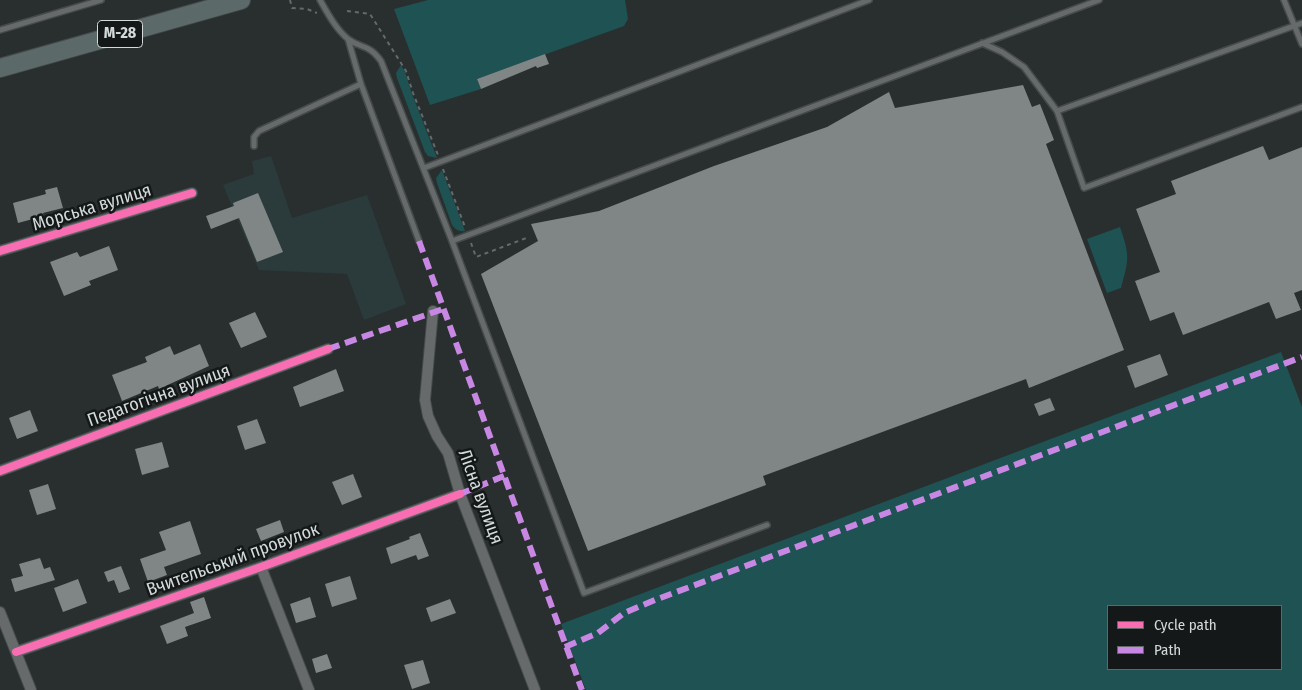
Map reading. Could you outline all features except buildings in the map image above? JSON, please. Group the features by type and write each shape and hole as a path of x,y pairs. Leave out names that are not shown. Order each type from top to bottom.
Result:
{"highway":[{"name":"М-28","path":"0,68 241,0"}],"street":[{"name":"Морська вулиця","path":"0,251 192,193"},
{"name":"Лісна вулиця","path":"433,311 427,368 426,408 431,423 448,454 460,494 535,690"},
{"name":"Педагогічна вулиця","path":"0,471 328,349"},
{"name":"Вчительський провулок","path":"16,652 261,567 460,494"},
{"path":"261,567 309,690"},
{"path":"0,612 31,690"}],"lane":[{"path":"0,30 101,0"},
{"path":"320,0 330,18 348,39 361,84 419,241"},
{"path":"424,168 869,0"},
{"path":"452,241 1099,0"},
{"path":"1284,0 1302,44"},
{"path":"1057,111 1302,23"},
{"path":"348,39 369,48 381,60 452,241 584,593 767,525"},
{"path":"982,43 1017,61 1030,73 1057,111 1084,188 1302,107"},
{"path":"254,146 254,137 259,131 361,84"}],"path":[{"path":"290,0 292,8 307,9 318,13"},
{"path":"348,11 370,14 402,64 438,157"},
{"path":"443,169 466,230"},
{"path":"471,242 476,256 529,237"}],"shaded area":[{"path":"428,0 625,0 628,19 624,26 477,79 481,89 430,105 394,9"},
{"path":"401,65 437,158 428,156 425,152 397,78 396,73"},
{"path":"271,156 292,218 367,195 406,304 364,320 347,274 259,270 223,185 254,174 252,161"},
{"path":"442,170 465,231 457,230 452,225 436,178"},
{"path":"1120,227 1127,251 1126,270 1121,288 1107,293 1087,239"},
{"path":"1281,352 1302,407 1302,690 586,690 561,624"}],"marked path":[{"path":"419,241 582,690"},
{"path":"328,349 443,309"},
{"path":"565,647 598,633 624,613 655,600 1302,357"},
{"path":"460,494 504,476"}],"cycle path":[{"path":"0,251 192,193"},
{"path":"0,471 328,349"},
{"path":"16,652 261,567 460,494"}]}
